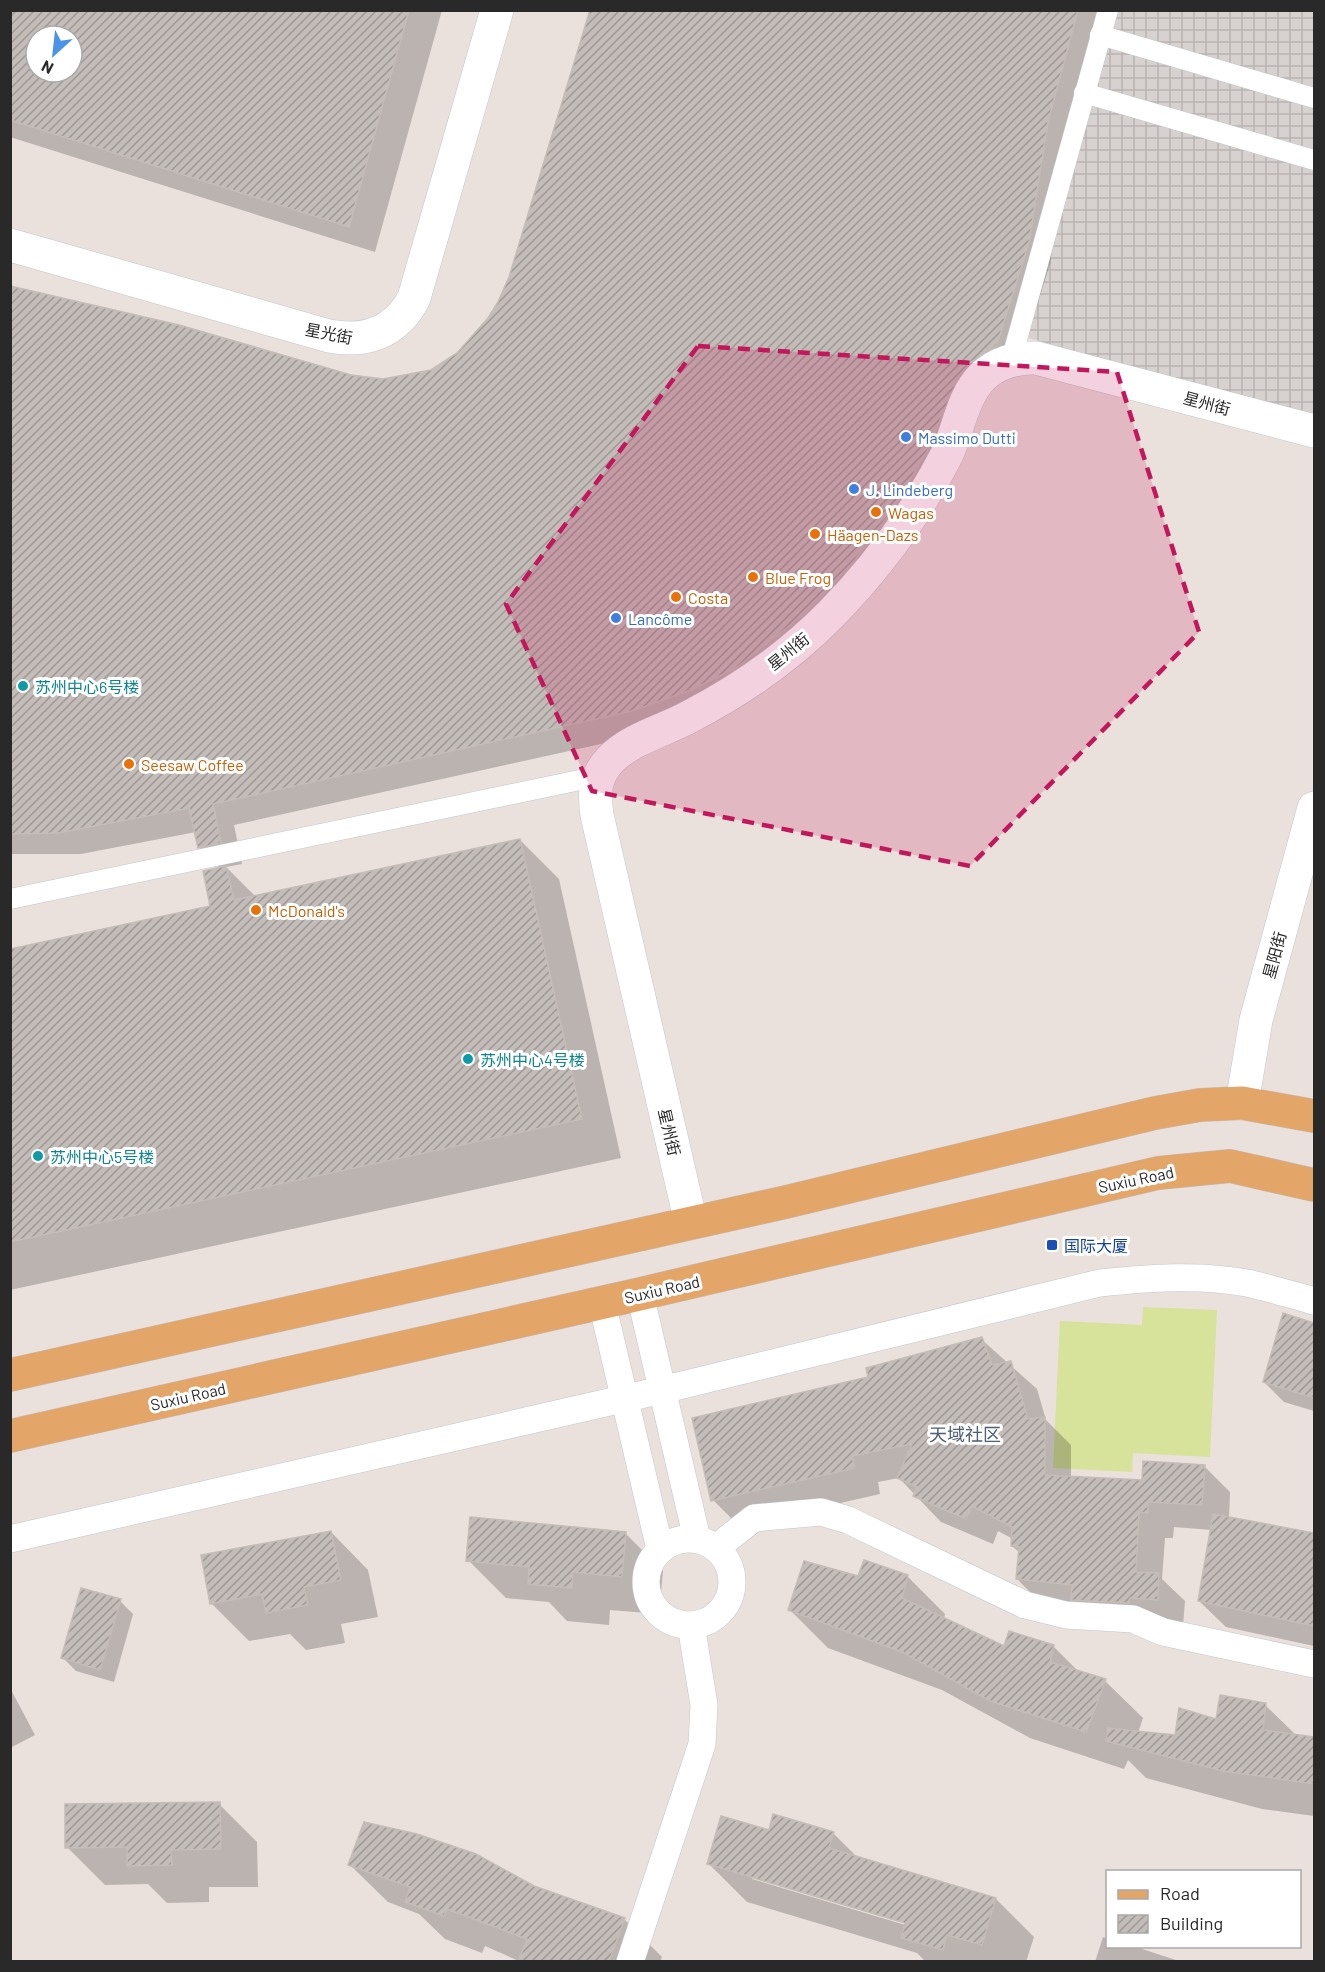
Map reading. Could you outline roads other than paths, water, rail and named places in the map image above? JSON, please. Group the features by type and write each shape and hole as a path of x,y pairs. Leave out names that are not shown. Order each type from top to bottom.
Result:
{"main road":[{"path":"10,1375 691,1223 1155,1113 1200,1105 1242,1103 1314,1116"},
{"name":"Suxiu Road","path":"10,1436 602,1303 1158,1173 1230,1166 1314,1185"}],"street":[{"name":"星光街","path":"10,245 329,336 355,340 379,334 400,319 414,298 497,10"},
{"path":"1011,361 1108,10"},
{"path":"1100,36 1314,98"},
{"path":"1084,93 1314,160"},
{"name":"星州街","path":"691,1223 597,815 594,792 599,776 609,761 625,748 687,718 746,683 827,618 874,568 915,513 948,452 968,402 981,378 999,365 1036,358 1314,431"},
{"path":"10,898 599,776"},
{"name":"星阳街","path":"1242,1103 1256,1020 1314,808"},
{"path":"10,1539 662,1390 1100,1283 1146,1278 1198,1278 1247,1283 1314,1301"},
{"path":"640,1294 662,1390 706,1543 730,1569 732,1582 730,1595 715,1616 691,1625 666,1618 648,1598 647,1571 660,1549 684,1539 706,1543 754,1518 821,1512 848,1520 1025,1605 1066,1615 1133,1619 1163,1632 1314,1664"},
{"path":"602,1303 660,1549"},
{"path":"630,1962 702,1744 704,1705 691,1625"}],"place":[{"name":"Massimo Dutti","path":"906,437"},
{"name":"J. Lindeberg","path":"854,489"},
{"name":"Wagas","path":"876,512"},
{"name":"Häagen-Dazs","path":"815,534"},
{"name":"Blue Frog","path":"753,577"},
{"name":"Costa","path":"676,597"},
{"name":"Lancôme","path":"616,618"},
{"name":"苏州中心6号楼","path":"23,686"},
{"name":"Seesaw Coffee","path":"129,764"},
{"name":"McDonald's","path":"256,910"},
{"name":"苏州中心4号楼","path":"468,1059"},
{"name":"苏州中心5号楼","path":"38,1156"},
{"name":"国际大厦","path":"1052,1245"}],"district":[{"name":"天域社区","path":"965,1434"}]}
